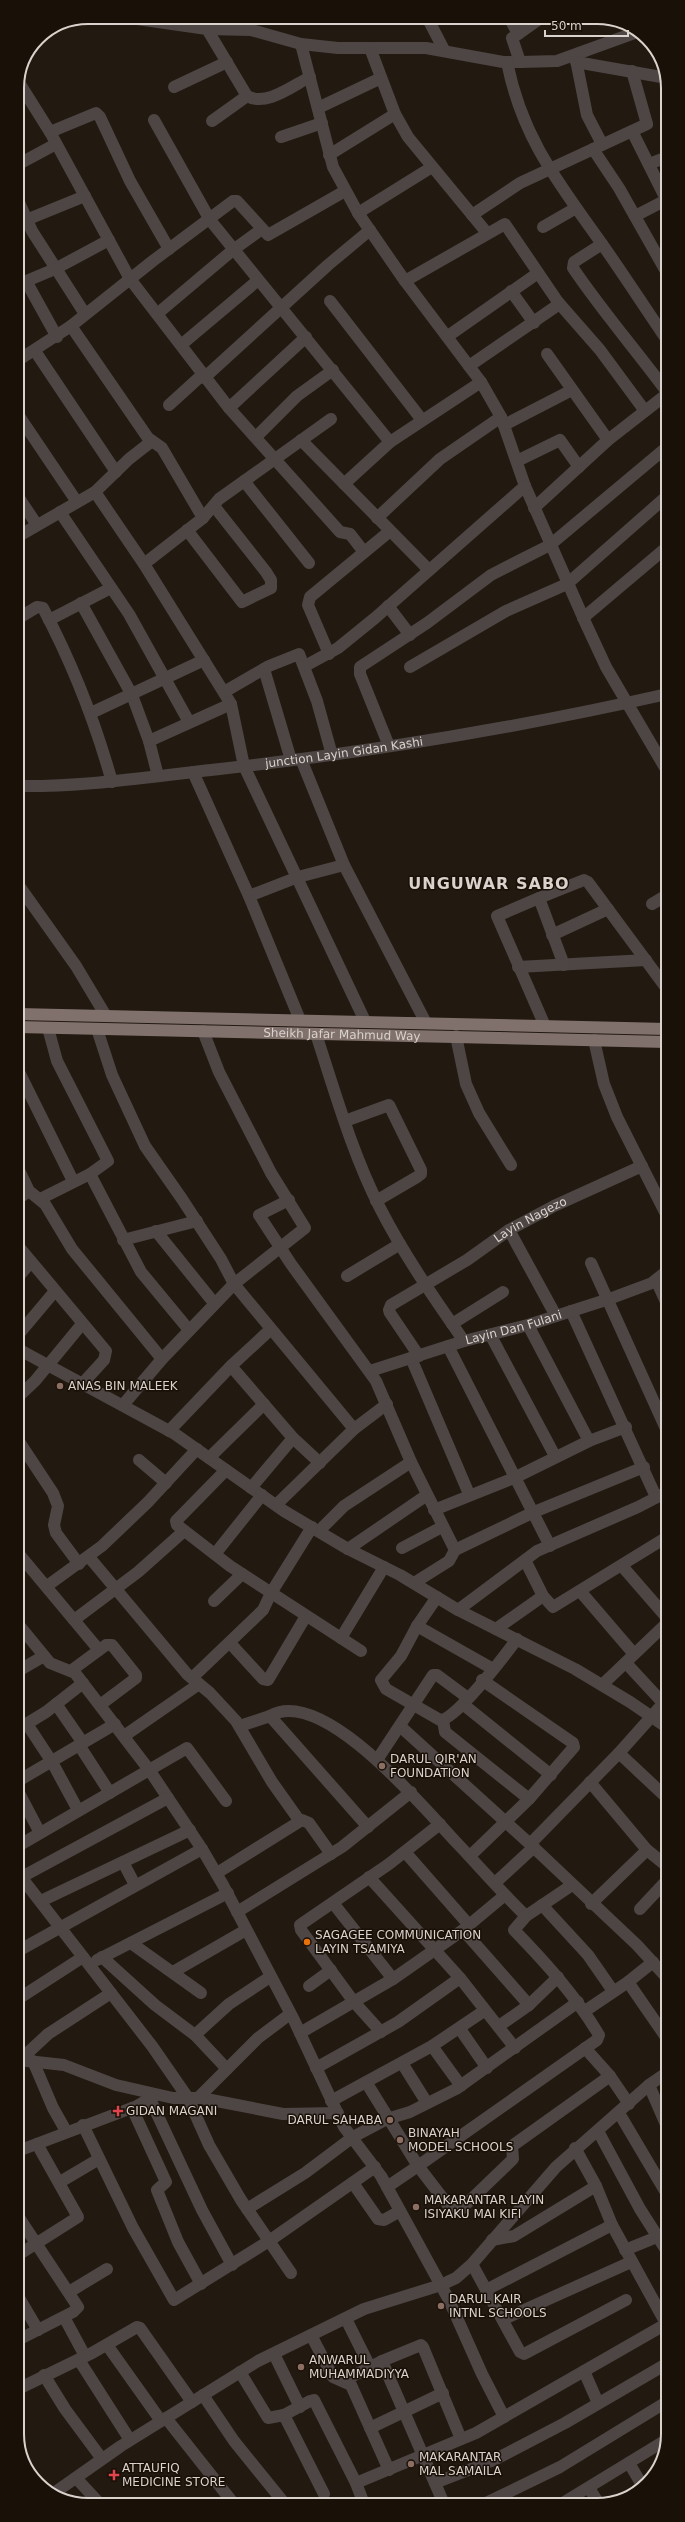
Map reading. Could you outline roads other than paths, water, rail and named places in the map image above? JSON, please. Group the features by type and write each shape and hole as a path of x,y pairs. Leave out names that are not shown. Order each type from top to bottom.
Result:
{"main road":[{"name":"Sheikh Jafar Mahmud Way","path":"24,1014 661,1029"},
{"name":"Sheikh Jafar Mahmud Way","path":"24,1027 661,1042"}],"street":[{"path":"174,24 207,30 251,30 301,44 338,48 426,48 507,62 556,61 576,58 632,34"},
{"path":"249,24 251,30"},
{"path":"431,24 444,50"},
{"path":"513,24 518,34"},
{"path":"520,62 512,38 532,24"},
{"path":"207,30 247,96 260,100 310,77"},
{"path":"301,44 330,155 346,191 358,213 405,281 448,336 481,382 503,421 525,486 567,584 606,667 661,761"},
{"path":"370,48 395,114 408,137 487,234"},
{"path":"576,58 660,77"},
{"path":"576,58 587,115 597,147 661,261"},
{"path":"174,87 227,62"},
{"path":"507,62 514,95 523,121 549,170 602,244 661,331"},
{"path":"472,215 520,183 632,131 647,122 632,71"},
{"path":"318,108 381,78"},
{"path":"24,91 50,132 130,279 229,408 340,532 350,534 364,552"},
{"path":"212,121 247,96"},
{"path":"50,132 96,113 100,117 130,181 169,249"},
{"path":"330,155 395,114"},
{"path":"154,120 210,220 257,281 306,337 390,442"},
{"path":"281,137 322,122"},
{"path":"632,131 661,190"},
{"path":"24,161 56,144"},
{"path":"649,164 661,159"},
{"path":"358,213 432,167"},
{"path":"24,357 71,326 169,249 210,220 230,203 237,201 268,235 272,235 346,191"},
{"path":"26,220 85,196"},
{"path":"636,216 661,204"},
{"path":"543,227 576,208"},
{"path":"24,216 55,269 85,314"},
{"path":"405,281 505,224 558,302 600,350 645,411"},
{"path":"157,314 233,250 262,229"},
{"path":"169,405 370,230"},
{"path":"24,282 55,269 109,240"},
{"path":"602,244 574,262 573,268 596,302 625,336 661,385"},
{"path":"448,336 538,273"},
{"path":"181,345 257,281"},
{"path":"24,286 56,336"},
{"path":"511,291 534,322"},
{"path":"330,301 422,420"},
{"path":"469,366 557,307 558,302"},
{"path":"71,326 152,441 162,448 202,518"},
{"path":"229,408 306,337"},
{"path":"35,350 116,472"},
{"path":"547,354 608,440"},
{"path":"256,437 297,396 333,370"},
{"path":"344,484 390,442 481,382"},
{"path":"377,518 440,459 503,421 572,390"},
{"path":"534,508 608,440 661,398"},
{"path":"144,564 202,518 219,499 331,419"},
{"path":"24,423 77,502"},
{"path":"301,440 430,570"},
{"path":"517,461 560,440 580,467"},
{"path":"24,533 95,492 152,441"},
{"path":"389,746 359,670 360,667 410,635 492,575 550,545 661,452"},
{"path":"244,481 309,563"},
{"path":"305,666 329,654 388,606 525,486"},
{"path":"95,492 144,564 231,704 244,766 298,877 365,1021"},
{"path":"410,667 506,611 567,584 661,501"},
{"path":"24,506 37,526"},
{"path":"187,530 242,602 271,588 271,580 266,572 214,506"},
{"path":"60,512 111,588 166,678 189,722"},
{"path":"329,654 308,605 310,597 390,531"},
{"path":"583,618 661,552"},
{"path":"49,620 111,588"},
{"path":"81,603 132,695 149,741 158,776"},
{"path":"24,615 40,606 49,620 91,713 112,782"},
{"path":"388,606 410,635"},
{"path":"224,692 264,669 297,654 301,656 332,755"},
{"path":"91,713 204,660"},
{"path":"264,669 296,760 344,866 426,1023"},
{"name":"junction Layin Gidan Kashi","path":"24,786 112,782 332,755 628,703 661,695"},
{"path":"149,741 231,704"},
{"path":"194,772 249,896 300,1020"},
{"path":"249,896 298,877 344,866"},
{"path":"544,1026 497,916 584,880 592,886 661,981"},
{"path":"24,892 76,966 106,1016"},
{"path":"539,898 564,965"},
{"path":"652,904 661,899"},
{"path":"552,935 608,909"},
{"path":"518,967 646,960"},
{"path":"40,1199 73,1181 90,1174 108,1161 57,1061 48,1028"},
{"path":"97,1029 112,1075 142,1141 197,1221 234,1284 354,1429"},
{"path":"123,1405 162,1359 214,1303 234,1284 281,1249 305,1228 272,1173 219,1072 203,1031"},
{"path":"316,1034 345,1121 376,1200 400,1244 426,1286 464,1341"},
{"path":"456,1036 466,1084 480,1113 511,1165"},
{"path":"594,1040 604,1084 612,1105 661,1204"},
{"path":"24,1082 73,1181"},
{"path":"345,1121 389,1105 421,1170 421,1174 417,1177 376,1200"},
{"name":"Layin Nagezo","path":"415,1357 389,1310 391,1305 426,1286 467,1260 509,1230 554,1206 642,1166"},
{"path":"90,1174 123,1240 148,1281 189,1330"},
{"path":"24,1181 29,1191 40,1199 77,1255 162,1359"},
{"path":"24,1195 29,1191"},
{"path":"289,1200 259,1216 281,1249 370,1371 387,1404 411,1462 442,1527 455,1550"},
{"path":"123,1240 197,1221"},
{"path":"509,1230 556,1316"},
{"path":"156,1232 214,1303"},
{"path":"347,1276 400,1244"},
{"path":"24,1253 106,1351 106,1356 83,1383"},
{"path":"24,1270 31,1262"},
{"path":"591,1263 609,1299 661,1417"},
{"name":"Layin Dan Fulani","path":"370,1371 464,1341 490,1336 528,1325 609,1299 656,1280 661,1275"},
{"path":"656,1280 661,1291"},
{"path":"24,1328 55,1291"},
{"path":"452,1324 503,1292"},
{"path":"570,1311 644,1468 661,1493"},
{"path":"24,1390 82,1324"},
{"path":"528,1325 589,1441"},
{"path":"169,1431 231,1366 271,1329"},
{"path":"490,1336 555,1456"},
{"path":"448,1346 550,1546"},
{"path":"24,1352 169,1431 276,1505 348,1549 414,1583 458,1610 517,1639 602,1685 661,1723"},
{"path":"415,1357 469,1494"},
{"path":"231,1366 293,1438 320,1463"},
{"path":"209,1458 264,1404"},
{"path":"276,1505 354,1429 387,1404"},
{"path":"434,1510 469,1494 514,1478 555,1456 626,1427"},
{"path":"251,1488 293,1438"},
{"path":"24,1449 53,1493 58,1506 54,1525 56,1534 114,1588 195,1681 240,1726 272,1782 299,1820"},
{"path":"47,1586 84,1560 166,1483 197,1449"},
{"path":"139,1460 166,1483"},
{"path":"124,1736 195,1681 230,1643 256,1619 263,1610 271,1593 315,1529 344,1506 411,1462"},
{"path":"414,1583 449,1561 455,1550 534,1512 644,1468"},
{"path":"226,1470 176,1521 177,1525 242,1574 361,1650"},
{"path":"215,1554 262,1495"},
{"path":"348,1549 427,1495"},
{"path":"458,1610 525,1560 550,1546 629,1512 661,1495"},
{"path":"402,1548 442,1527"},
{"path":"74,1620 114,1588 138,1572 184,1531"},
{"path":"525,1560 543,1596 553,1607 622,1566 661,1545"},
{"path":"24,1560 99,1650"},
{"path":"622,1566 661,1611"},
{"path":"341,1638 384,1567"},
{"path":"214,1601 242,1574"},
{"path":"580,1591 634,1654"},
{"path":"496,1629 543,1596"},
{"path":"437,1597 417,1626 401,1656 381,1680 386,1689 443,1720"},
{"path":"230,1643 263,1679 268,1680 306,1616"},
{"path":"417,1626 493,1669"},
{"path":"602,1685 661,1629"},
{"path":"24,1631 44,1656 58,1667 72,1670 83,1683 150,1771 217,1873 300,2033 344,2127 353,2137 387,2187 441,2285 479,2368 504,2417"},
{"path":"443,1720 466,1702 482,1680 493,1669 517,1639"},
{"path":"72,1670 106,1645 112,1645 136,1675 133,1680 100,1705"},
{"path":"24,1668 44,1656"},
{"path":"626,1663 661,1697"},
{"path":"377,1760 401,1727 435,1674 551,1776"},
{"path":"470,1856 551,1776 571,1753 574,1747 573,1743 482,1680"},
{"path":"24,1725 56,1704 83,1683"},
{"path":"56,1704 110,1793"},
{"path":"495,1883 619,1753 661,1706"},
{"path":"240,1726 282,1711 296,1710 351,1738 411,1792 526,1916"},
{"path":"270,1716 368,1827"},
{"path":"443,1720 445,1732 529,1799"},
{"path":"24,1778 115,1724"},
{"path":"401,1727 532,1845 572,1886 661,1971"},
{"path":"24,1728 52,1762 78,1810"},
{"path":"24,1842 78,1810 189,1748 226,1802"},
{"path":"619,1753 661,1792"},
{"path":"590,1782 647,1850 661,1861"},
{"path":"237,1912 332,1854 411,1792"},
{"path":"24,1873 168,1798"},
{"path":"24,1803 40,1833"},
{"path":"217,1873 299,1820 304,1820 309,1823 332,1854"},
{"path":"381,2032 354,2002 300,1928 300,1925 405,1852 440,1824"},
{"path":"41,1901 190,1830"},
{"path":"24,1947 60,1926 202,1849"},
{"path":"591,1904 647,1850"},
{"path":"405,1852 529,2005"},
{"path":"123,1862 135,1885"},
{"path":"369,1877 434,1951 460,1978 484,2011 499,2026 515,2048"},
{"path":"24,1882 41,1901 193,2098 209,2145 247,2209 290,2273"},
{"path":"387,2187 597,2040 599,2035 582,2007 558,1977 514,1930 526,1916 572,1886"},
{"path":"640,1909 661,1886"},
{"path":"24,1996 86,1961 102,1957 228,1893"},
{"path":"300,2033 393,1979 466,1928 505,1895"},
{"path":"333,1903 393,1979"},
{"path":"542,1905 588,1955 613,1991"},
{"path":"172,1972 246,1930"},
{"path":"131,1942 201,1993"},
{"path":"102,1957 155,2006 195,2035 227,2069"},
{"path":"247,2209 305,2173 353,2137 387,2119 410,2112 461,2086 515,2048 582,2007 628,1982 653,1962"},
{"path":"309,1986 331,1970"},
{"path":"195,2035 229,2004 270,1977"},
{"path":"499,2026 529,2005 558,1977"},
{"path":"316,2068 381,2032 460,1978"},
{"path":"628,1982 661,2030"},
{"path":"24,2056 48,2034 111,1993"},
{"path":"331,2101 432,2046 460,2029 484,2011"},
{"path":"193,2098 227,2069 258,2038 290,2014"},
{"path":"460,2029 487,2068"},
{"path":"432,2046 461,2086"},
{"path":"585,2048 610,2076 629,2104"},
{"path":"24,2060 70,2067 116,2085 153,2097 193,2098 284,2114 338,2113"},
{"path":"33,2061 53,2108 66,2131"},
{"path":"402,2063 427,2103"},
{"path":"366,2082 387,2119 418,2166 448,2204 458,2212 513,2159 512,2146 610,2076"},
{"path":"58,2490 130,2440 240,2372 311,2335 374,2306 441,2285 456,2278 472,2264 556,2167 575,2148 598,2131 649,2085 661,2077"},
{"path":"649,2085 661,2113"},
{"path":"24,2149 66,2131 132,2108 153,2097"},
{"path":"153,2097 202,2210 232,2265"},
{"path":"132,2108 166,2182 157,2190 173,2232 201,2284"},
{"path":"619,2113 661,2184"},
{"path":"83,2126 133,2228 174,2300 232,2265 375,2168"},
{"path":"598,2131 661,2243"},
{"path":"24,2251 78,2217 60,2182 37,2144"},
{"path":"575,2148 596,2186 612,2225 631,2262 661,2315"},
{"path":"60,2182 99,2159"},
{"path":"353,2183 378,2219 384,2220 400,2211"},
{"path":"492,2240 514,2236 596,2186"},
{"path":"24,2225 78,2307 64,2317 24,2337"},
{"path":"486,2290 612,2225"},
{"path":"625,2250 657,2237"},
{"path":"504,2319 631,2262"},
{"path":"472,2264 504,2319 520,2352 524,2354 626,2300"},
{"path":"69,2292 107,2269"},
{"path":"24,2306 38,2330"},
{"path":"64,2317 82,2358 130,2440"},
{"path":"346,2319 370,2367"},
{"path":"24,2386 107,2345 134,2328 140,2328 192,2402"},
{"path":"356,2483 461,2439 504,2417 661,2329"},
{"path":"311,2335 333,2377 351,2385 389,2470"},
{"path":"107,2345 164,2419 229,2498"},
{"path":"344,2381 382,2361 421,2345 424,2347 461,2439"},
{"path":"274,2354 300,2406"},
{"path":"382,2361 441,2498"},
{"path":"435,2483 494,2460 598,2403 661,2366"},
{"path":"240,2372 268,2418 284,2415 314,2400 356,2483 362,2498"},
{"path":"584,2372 598,2403"},
{"path":"44,2375 69,2414 102,2459"},
{"path":"370,2428 443,2393"},
{"path":"203,2395 234,2441 280,2498"},
{"path":"502,2498 560,2467 661,2405"},
{"path":"284,2415 324,2494"},
{"path":"572,2498 660,2445"},
{"path":"629,2463 640,2481"},
{"path":"76,2478 95,2498"},
{"path":"589,2488 595,2498"}],"place":[{"name":"ANAS BIN MALEEK","path":"60,1386"},
{"name":"DARUL QIR'AN FOUNDATION","path":"382,1766"},
{"name":"SAGAGEE COMMUNICATION LAYIN TSAMIYA","path":"307,1942"},
{"name":"GIDAN MAGANI","path":"118,2111"},
{"name":"DARUL SAHABA","path":"390,2120"},
{"name":"BINAYAH MODEL SCHOOLS","path":"400,2140"},
{"name":"MAKARANTAR LAYIN ISIYAKU MAI KIFI","path":"416,2207"},
{"name":"DARUL KAIR INTNL SCHOOLS","path":"441,2306"},
{"name":"ANWARUL MUHAMMADIYYA","path":"301,2367"},
{"name":"MAKARANTAR MAL SAMAILA","path":"411,2464"},
{"name":"ATTAUFIQ MEDICINE STORE","path":"114,2475"}],"district":[{"name":"UNGUWAR SABO","path":"489,883"}]}
